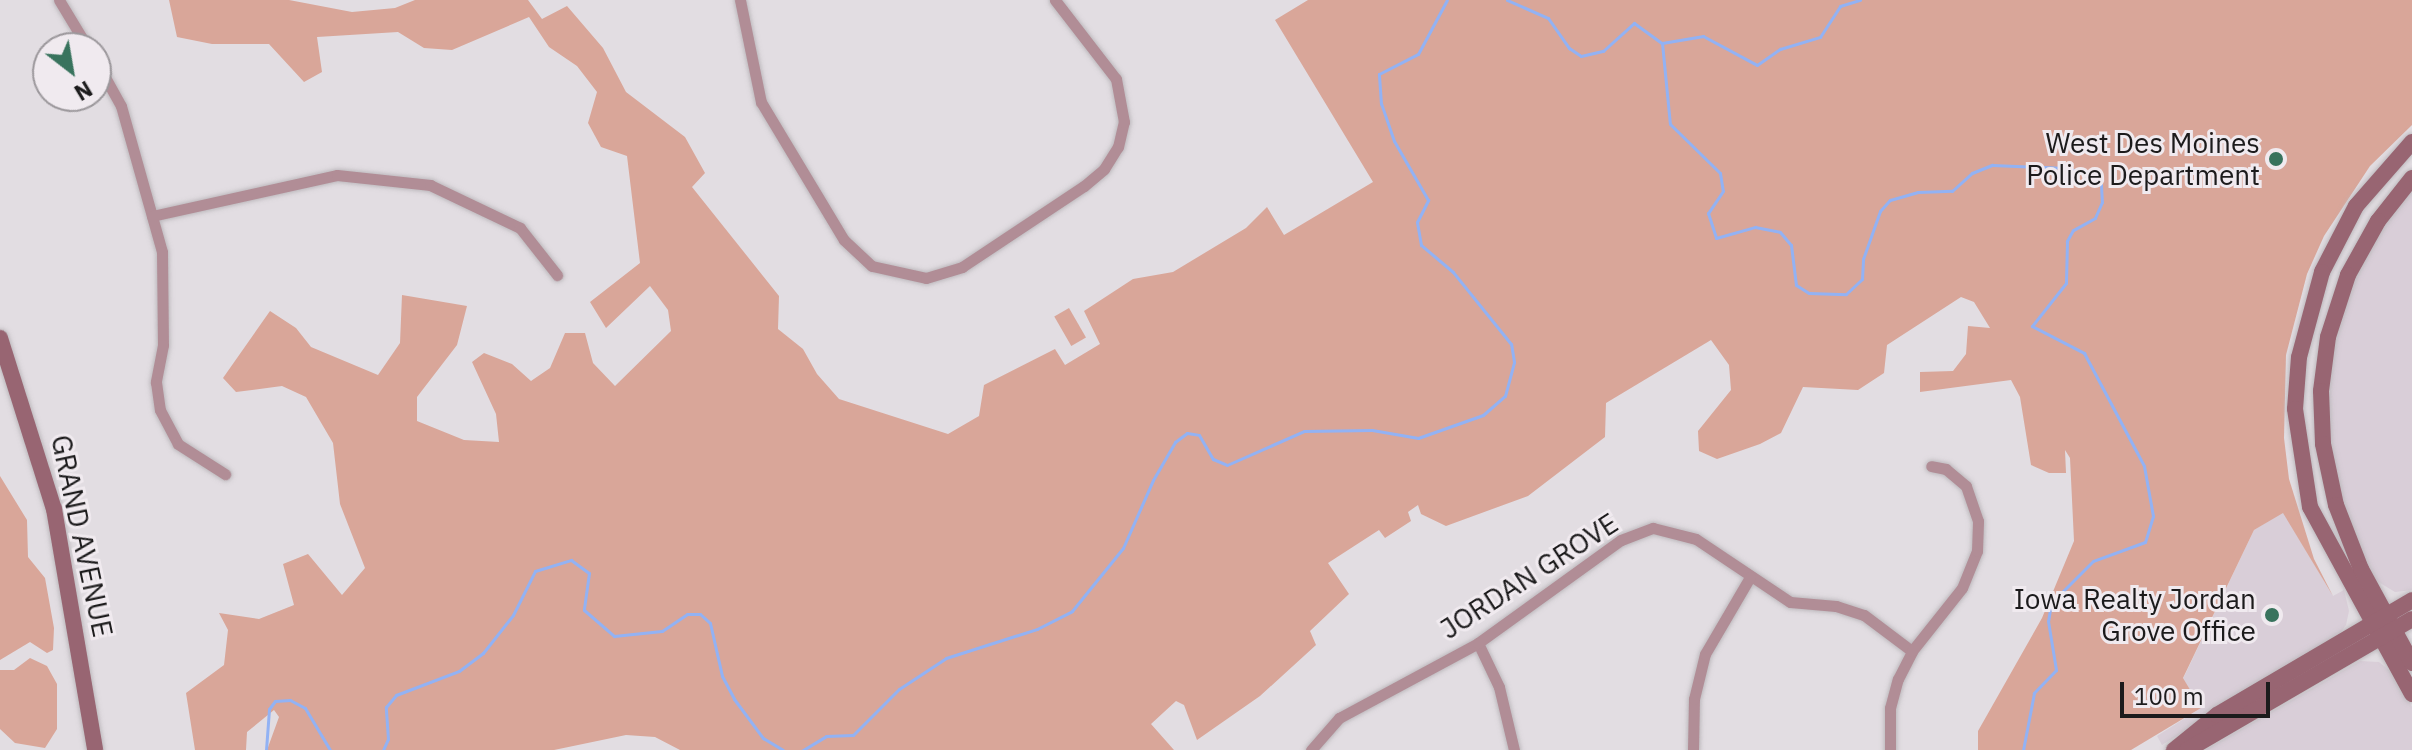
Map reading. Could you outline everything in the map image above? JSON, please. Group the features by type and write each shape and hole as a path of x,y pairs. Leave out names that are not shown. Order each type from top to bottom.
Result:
{"main road":[{"path":"2412,142 2373,184 2336,240 2306,318 2296,383 2297,435 2310,507 2382,627 2412,663"},
{"path":"2412,178 2378,221 2348,275 2328,337 2321,391 2333,494 2382,627 2412,694"},
{"name":"GRAND AVENUE","path":"0,338 54,509 95,750"},
{"path":"2187,750 2382,627 2412,600"},
{"path":"2174,750 2217,715 2382,627 2412,619"}],"street":[{"path":"59,0 78,32"},
{"path":"740,0 761,102 844,240 878,269 907,278 945,275 1084,186 1104,169 1118,147 1124,122 1122,96 1107,65 1055,0"},
{"path":"112,90 121,106 162,252 164,292 156,382 160,410 178,444 225,474"},
{"path":"152,216 337,175 430,185 520,228 557,275"},
{"path":"1890,750 1890,708 1912,651 1962,588 1977,551 1978,521 1966,486 1946,469 1931,466"},
{"name":"JORDAN GROVE","path":"1311,750 1348,712 1478,643 1621,540 1648,530 1670,530 1696,539 1790,602 1851,609 1912,651"},
{"path":"1693,750 1694,699 1705,654 1750,577"},
{"path":"1478,643 1499,687 1514,750"}],"shaded area":[{"path":"169,0 289,0 352,12 395,8 415,0 528,0 542,19 567,6 603,48 626,92 685,137 705,173 692,187 779,296 778,329 803,349 817,374 839,399 948,434 979,416 984,385 1055,349 1065,365 1100,344 1084,311 1133,279 1173,272 1246,228 1267,207 1284,235 1373,182 1275,20 1308,0 2412,0 2412,125 2370,166 2324,236 2307,274 2286,355 2284,438 2289,479 2314,559 2333,596 2283,513 2254,530 2183,678 2201,708 2131,750 1978,750 1978,731 2042,618 2074,541 2070,458 2065,450 2066,473 2049,473 2031,465 2020,397 2011,380 1920,392 1920,372 1953,371 1966,354 1968,326 1990,328 1974,302 1961,297 1887,345 1884,373 1858,390 1803,387 1781,433 1760,444 1717,459 1699,451 1698,431 1731,390 1729,365 1711,340 1606,403 1605,437 1528,496 1446,526 1421,514 1418,505 1408,512 1411,521 1385,538 1379,530 1328,563 1349,594 1310,631 1316,645 1260,696 1197,740 1184,705 1176,701 1151,724 1174,750 680,750 655,737 626,735 554,750 267,750 279,717 274,710 247,732 246,750 195,750 186,693 224,665 228,630 219,613 259,619 294,605 283,564 308,554 342,595 365,568 340,504 333,443 306,397 282,386 236,392 223,378 270,311 296,328 311,347 378,375 400,343 402,295 467,306 457,345 417,397 417,421 464,440 499,442 496,414 472,362 484,353 512,364 531,381 550,368 565,333 585,333 593,363 615,386 671,331 668,310 650,286 606,328 590,302 640,263 627,156 601,147 588,123 597,92 577,66 549,47 529,17 452,50 424,48 398,32 317,37 322,72 304,82 269,44 212,44 177,37"},
{"path":"2412,186 2412,590 2395,592 2372,578 2346,516 2333,470 2327,407 2333,345 2358,266"},
{"path":"1069,308 1086,337 1071,346 1054,316"},
{"path":"0,476 27,520 28,557 45,578 54,628 53,650 47,653 30,642 0,660"},
{"path":"2283,512 2333,596 2344,590 2349,611 2346,625 2338,636 2162,745 2157,736 2201,708 2183,679 2254,530"},
{"path":"30,658 47,666 57,684 57,729 45,748 15,743 0,729 0,670 14,670"},
{"path":"2360,661 2379,662 2395,675 2412,707 2412,750 2205,750"}],"waterway":[{"path":"803,750 826,736 853,735 899,689 946,658 1037,629 1072,611 1123,548 1153,480 1175,442 1187,433 1199,435 1213,459 1227,465 1304,431 1372,430 1418,438 1483,415 1505,396 1514,362 1511,344 1453,272 1421,245 1417,222 1428,200 1394,141 1381,104 1379,74 1418,54 1447,0"},
{"path":"1507,0 1548,18 1569,48 1581,56 1603,51 1634,23 1662,43"},
{"path":"1662,43 1703,36 1757,65 1780,49 1820,37 1840,6 1860,0"},
{"path":"1662,43 1670,124 1720,173 1723,191 1708,213 1716,238 1755,227 1780,232 1791,245 1796,285 1809,293 1846,294 1862,279 1863,259 1880,211 1890,200 1918,192 1952,191 1972,173 1992,165 2067,168 2093,176 2101,185 2102,202 2095,218 2073,230 2067,241 2066,283 2032,326 2084,353 2144,466 2153,516 2145,542 2093,561 2051,603 2048,621 2056,670 2034,693 2023,750"},
{"path":"383,750 388,739 386,707 396,695 459,671 483,653 513,615 535,571 571,560 589,573 584,610 614,636 662,631 687,614 700,614 710,623 722,676 734,699 763,738 783,750"},
{"path":"266,750 269,709 275,701 290,700 305,708 330,750"}],"place":[{"name":"West Des Moines Police Department","path":"2276,159"},
{"name":"Iowa Realty Jordan Grove Office","path":"2272,615"}]}
